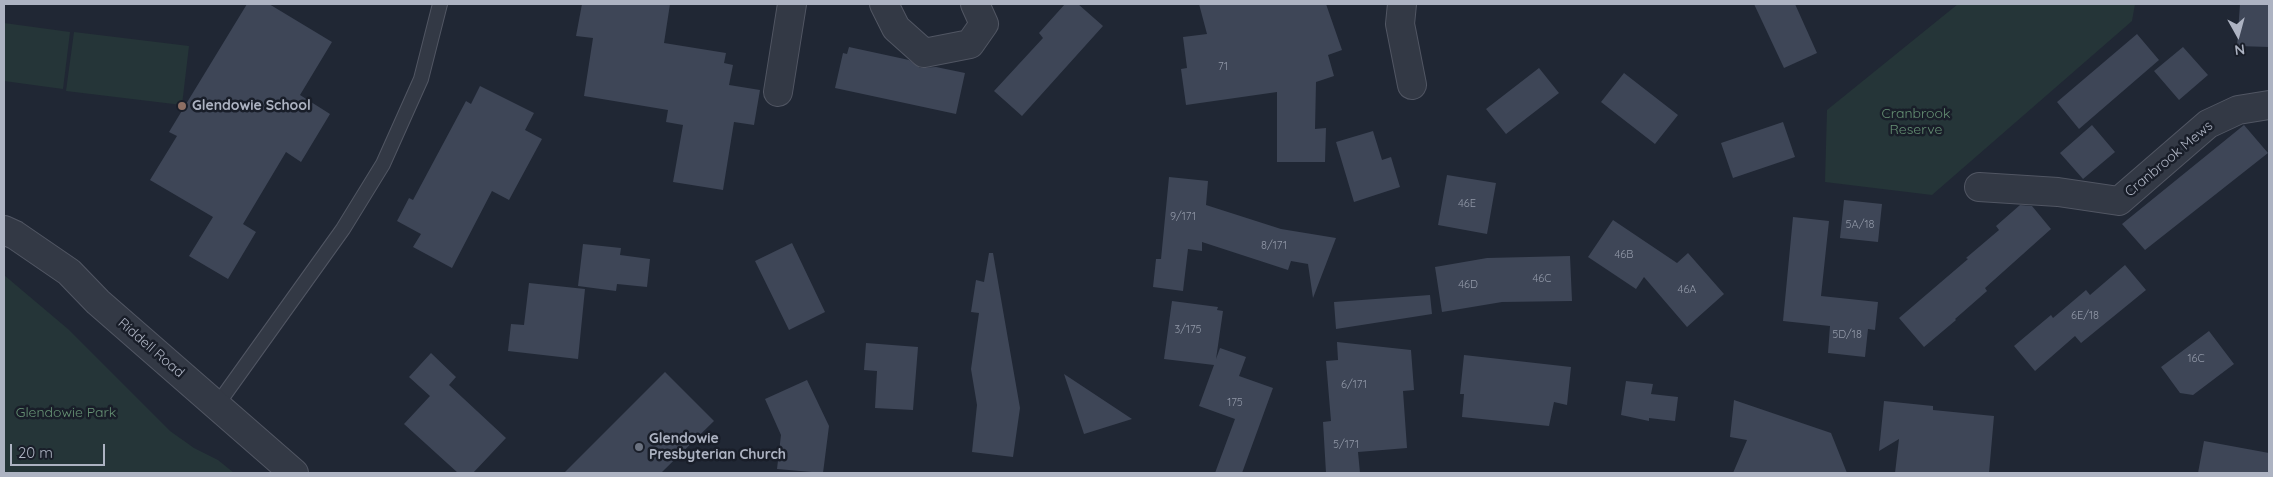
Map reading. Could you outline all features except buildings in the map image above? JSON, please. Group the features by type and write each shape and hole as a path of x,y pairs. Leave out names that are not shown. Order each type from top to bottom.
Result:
{"street":[{"path":"778,92 792,4"},
{"path":"884,4 896,28 924,53 970,44 984,24 975,4"},
{"path":"1402,4 1400,24 1412,85"},
{"name":"Cranbrook Mews","path":"1979,187 2058,192 2119,201 2208,124 2238,110 2269,105"},
{"name":"Riddell Road","path":"4,230 15,235 68,272 98,302 294,473"}],"lane":[{"path":"217,405 343,229 383,164 421,79 440,4"}],"green space":[{"name":"Cranbrook Reserve","path":"1958,4 2135,4 2132,21 1932,195 1825,182 1827,110"},
{"path":"4,23 70,32 63,89 4,81"},
{"path":"74,32 189,46 182,105 66,91"},
{"name":"Glendowie Park","path":"4,275 68,329 170,431 194,448 218,460 234,473 4,473"}],"place":[{"name":"Glendowie School","path":"182,106"},
{"name":"Glendowie Presbyterian Church","path":"639,447"}]}
